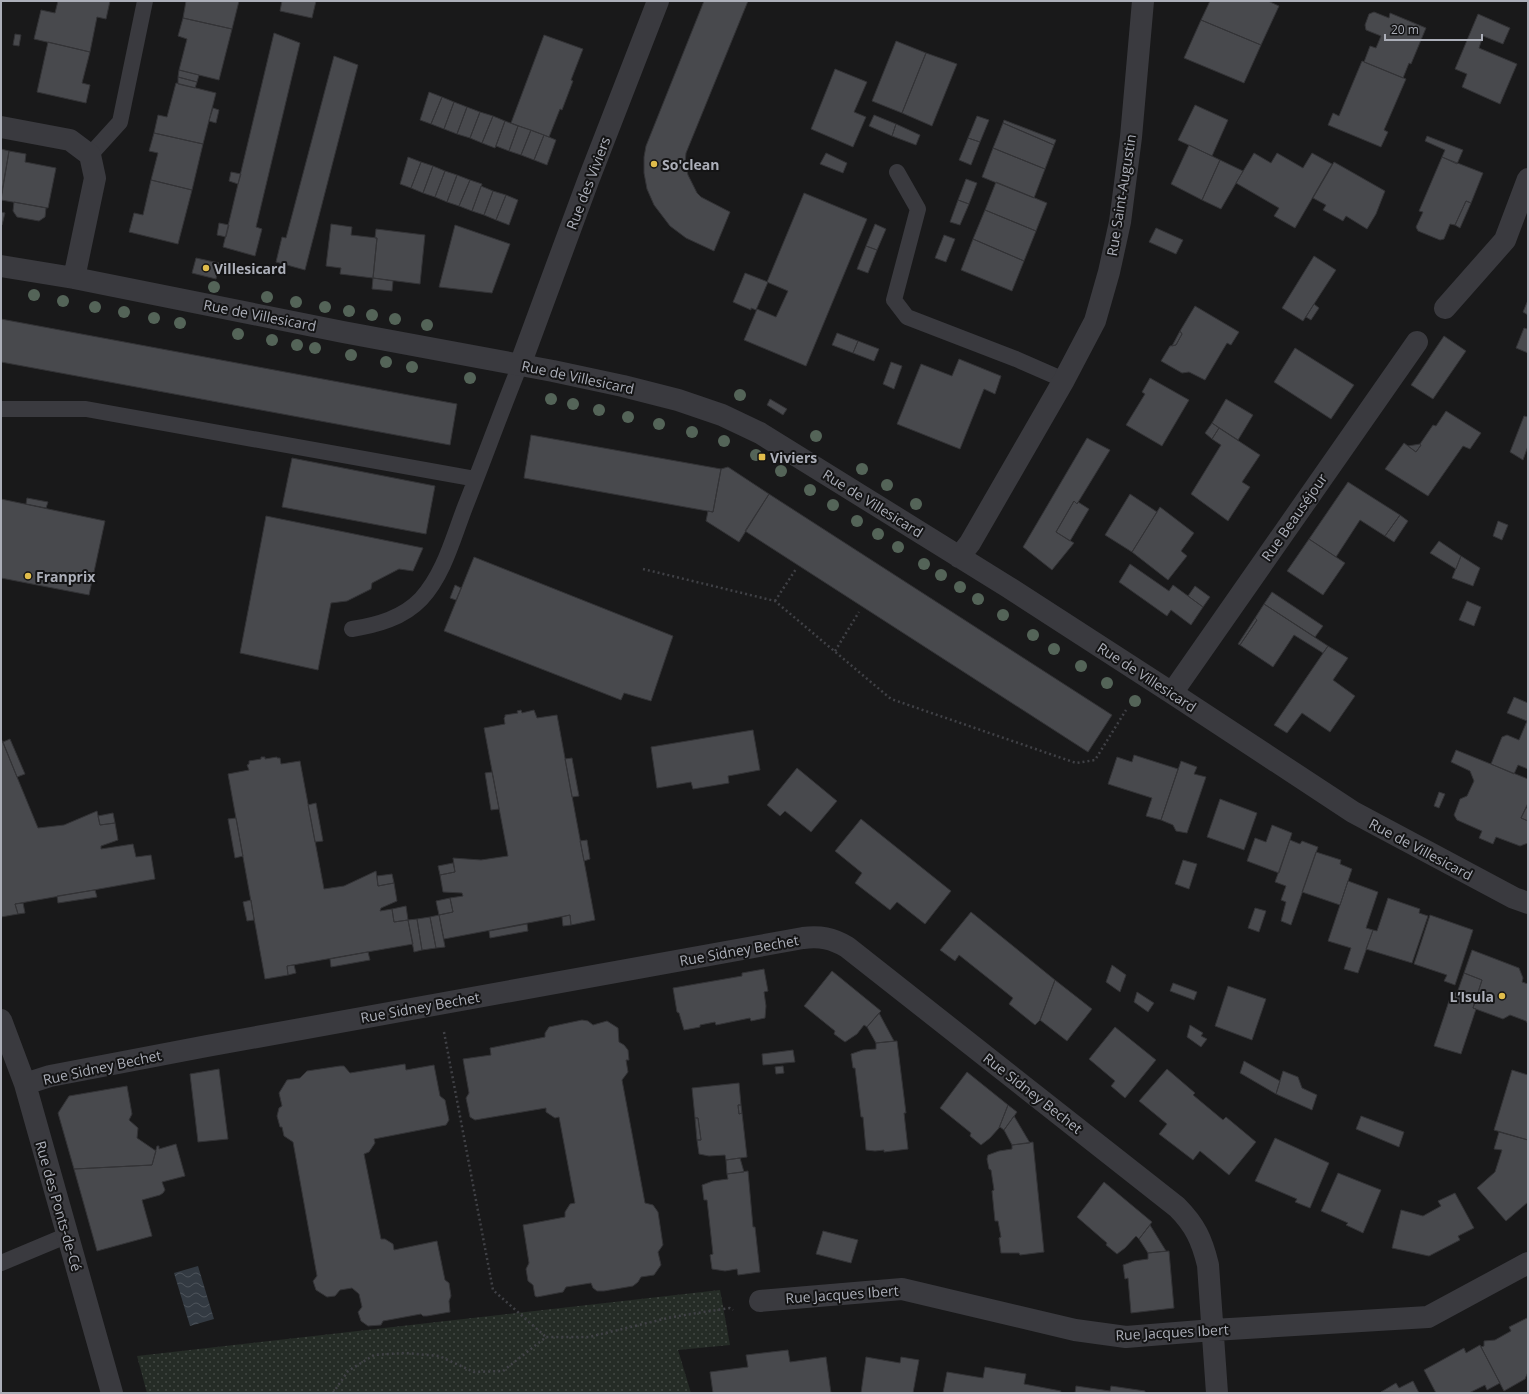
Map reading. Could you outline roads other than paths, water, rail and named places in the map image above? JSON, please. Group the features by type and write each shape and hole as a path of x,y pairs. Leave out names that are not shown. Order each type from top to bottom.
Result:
{"street":[{"name":"Rue des Viviers","path":"520,365 588,181 658,1"},
{"name":"Rue Saint-Augustin","path":"959,557 970,543 1064,380 1096,321 1120,222 1131,137 1142,1"},
{"path":"1,127 70,140 90,155 95,178 74,278"},
{"path":"1445,308 1505,240 1528,179"},
{"name":"Rue de Villesicard","path":"1,266 74,278 343,332 520,365 630,388 678,400 722,415 760,433 959,557 1172,693 1353,812 1514,898 1528,903"},
{"name":"Rue Beauséjour","path":"1172,693 1417,342"},
{"name":"Rue Sidney Bechet","path":"25,1084 50,1076 222,1043 803,938 816,936 830,938 847,947 1177,1207 1188,1219 1198,1232 1208,1264 1214,1330 1217,1393"},
{"name":"Rue des Ponts-de-Cé","path":"3,1030 25,1084 112,1393"},
{"name":"Rue Jacques Ibert","path":"760,1301 902,1289 1075,1330 1126,1337 1428,1317 1528,1263"}],"lane":[{"path":"90,155 120,122 145,1"},
{"path":"897,172 918,209 894,300 907,317 1016,359 1064,380"},
{"path":"352,629 376,624 402,613 419,600 434,584 451,544 520,365"},
{"path":"1,409 86,409 476,479"},
{"path":"1,1263 68,1235"}],"water":[{"path":"198,1266 214,1319 190,1326 174,1273"}],"place":[{"name":"So'clean","path":"654,164"},
{"name":"Villesicard","path":"206,268"},
{"name":"Viviers","path":"762,457"},
{"name":"Franprix","path":"28,576"},
{"name":"L’Isula","path":"1502,996"}]}
